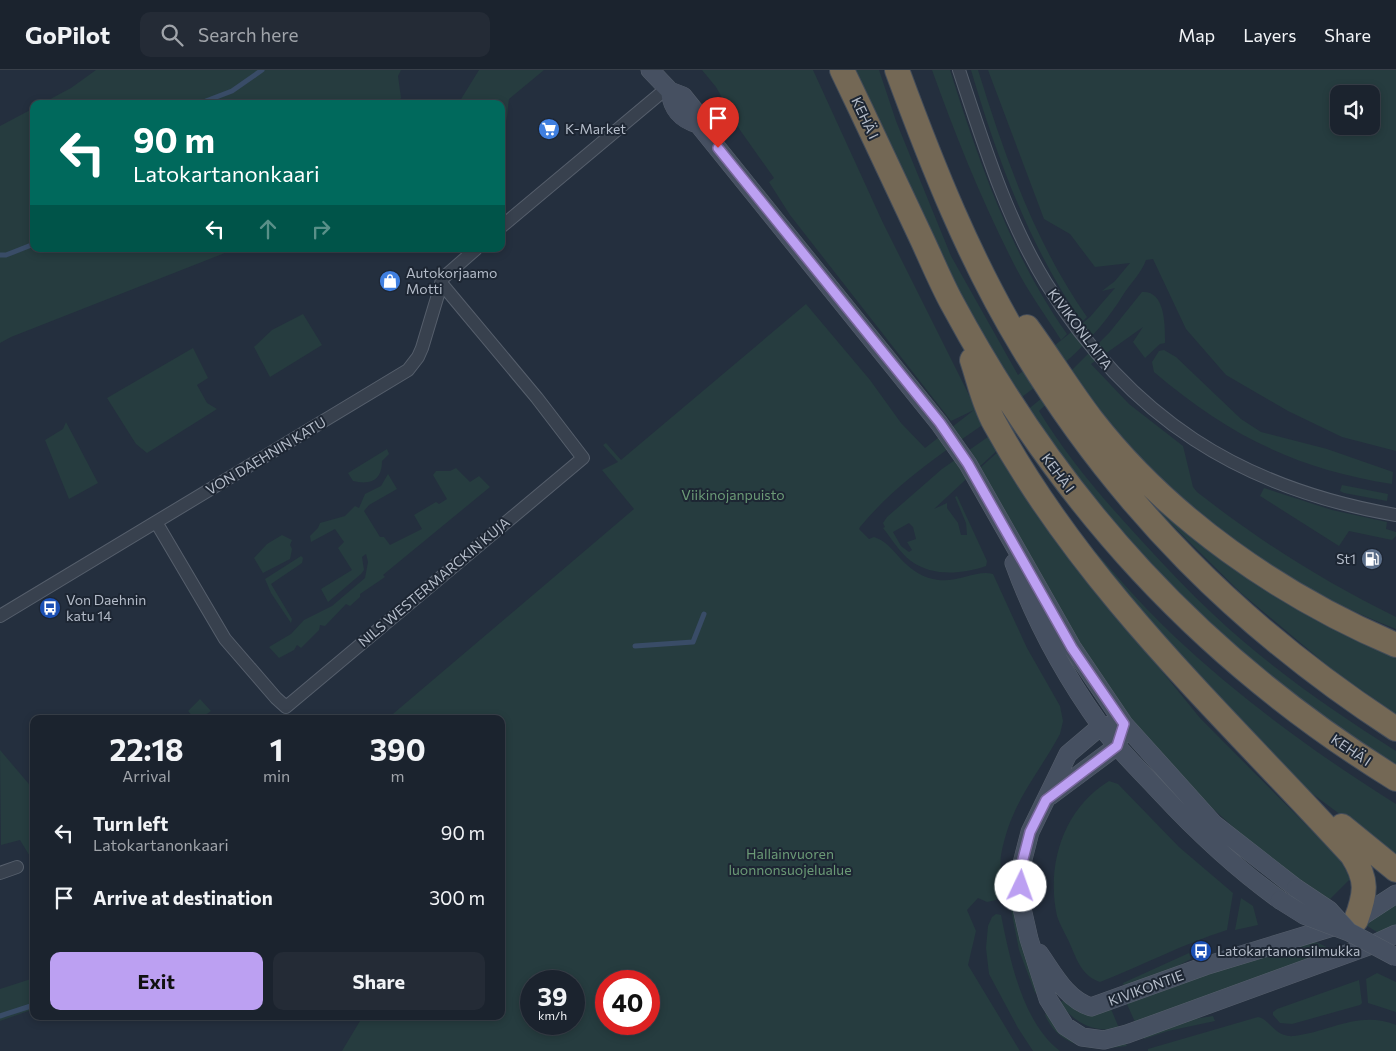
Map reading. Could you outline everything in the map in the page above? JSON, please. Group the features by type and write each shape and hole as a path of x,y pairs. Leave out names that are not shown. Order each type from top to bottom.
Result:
{"highway":[{"name":"KEHÄ I","path":"842,70 951,302 991,372 1031,436 1066,484 1136,566 1204,635 1258,681 1315,725 1396,779"},
{"path":"897,70 948,200 980,269 1022,347 1066,416 1135,505 1167,541 1251,622 1347,697 1396,730"},
{"path":"948,200 992,262 1027,326 1093,420 1148,482 1198,528 1280,585 1369,633 1396,645"},
{"path":"951,302 994,423 1055,519 1095,574 1172,666 1277,773 1352,855 1362,870 1365,889 1352,926"},
{"path":"1277,773 1396,870"}],"street":[{"path":"650,70 668,90 683,96 695,111 698,124 940,423 968,464 1072,648 1124,724 1214,824 1296,888 1396,957"},
{"name":"KIVIKONLAITA","path":"959,70 984,145 1022,235 1045,282 1079,333 1108,368 1138,398 1209,451 1236,466 1312,496 1396,514"},
{"path":"505,224 668,90"},
{"name":"VON DAEHNIN KATU","path":"0,616 408,370 418,357 441,283 447,273 472,252"},
{"name":"NILS WESTERMARCKIN KUJA","path":"156,522 225,639 286,707 583,458 547,411 441,283"},
{"path":"997,518 1028,601 1056,656 1101,726 1117,746 1201,836 1249,878 1280,900 1312,919 1352,926"},
{"path":"1124,724 1101,726 1068,754 1030,832 1021,867 1021,904 1029,939 1048,999 1065,1026 1082,1036 1104,1040 1127,1034 1374,944 1396,934"},
{"path":"1046,800 1117,746 1124,724"},
{"path":"0,872 17,867"},
{"name":"KIVIKONTIE","path":"1029,939 1066,992 1077,1003 1091,1007 1205,966 1352,926 1396,894"}],"green space":[{"path":"96,70 401,70 398,76 401,98 399,100 48,100 71,88"},
{"path":"479,70 544,70 509,99 505,124 505,100 460,100"},
{"path":"702,70 813,70 883,223 976,409 1010,382 943,263 855,70 879,70 896,121 951,256 1018,375 1090,317 1115,288 1102,291 1115,281 1130,263 1095,267 1070,234 1044,219 988,70 1396,70 1396,451 1342,437 1288,411 1226,375 1186,329 1153,259 1146,260 1139,273 1097,331 1066,362 1032,390 924,467 890,495 860,527 859,529 869,539 874,537 881,540 914,570 933,579 949,580 986,573 993,574 1027,648 1060,706 1063,721 1060,734 1025,791 1005,836 1001,855 999,895 996,900 987,902 978,898 967,910 976,931 968,965 1020,1051 342,1051 361,1020 505,1020 505,715 392,715 634,509 602,470 618,462 603,445 606,443 621,460 806,304 870,380 901,423 925,448 974,410 951,421 790,215 769,182 774,178 740,130 716,87"},
{"path":"932,70 950,70 998,207 1029,272 1067,334 1061,340 1026,286 992,219"},
{"path":"971,70 978,70 999,135 1037,229 1068,289 1087,317 1082,322 1063,293 1030,232 992,136"},
{"path":"30,110 30,252 227,252 0,343 0,126"},
{"path":"1142,292 1150,293 1156,297 1160,303 1164,319 1165,343 1160,344 1145,358 1133,342 1143,327 1091,364 1129,404 1183,446 1193,487 1197,492 1245,528 1293,560 1396,617 1396,629 1360,614 1293,578 1260,558 1199,512 1132,451 1106,421 1074,378 1039,411 1050,428 1086,477 1113,509 1204,606 1279,670 1325,704 1396,751 1396,764 1336,727 1261,669 1209,625 1104,516 1032,418 934,509 947,503 947,508 958,523 961,535 967,535 966,523 955,497 957,496 987,561 986,566 958,572 929,570 907,558 883,528 885,527 883,523 887,517 942,469 1031,407 1054,388 1109,333","holes":["909,523 913,527 916,539 907,542 912,550 909,552 901,546 893,532"]},
{"path":"303,314 322,345 270,377 254,347 272,330"},
{"path":"193,348 208,378 197,385 207,403 217,409 147,453 136,444 107,398"},
{"path":"1164,350 1176,357 1241,419 1261,432 1327,449 1393,472 1392,484 1325,469 1294,459 1237,431 1209,414 1154,372 1152,362 1159,351"},
{"path":"66,422 98,483 69,499 45,440 63,429"},
{"path":"387,449 389,454 382,461 380,473 374,480 370,482 353,481 348,473"},
{"path":"999,451 1104,600 1200,718 1340,859 1350,879 1329,900 1258,848 1193,790 1134,725 1107,690 1056,608 980,468"},
{"path":"456,468 470,482 479,476 490,487 383,575 385,577 360,594 360,597 350,606 346,604 325,626 320,625 319,630 301,648 297,645 294,650 279,658 269,647 291,634 304,620 332,606 365,578 368,562 366,554 362,557 364,570 361,574 328,602 321,589 352,570 338,548 344,542 335,529 311,542 310,536 320,523 345,516 355,506 359,508 365,494 381,486 388,474 397,489 369,505 364,511 380,537 384,537 390,545 422,529 414,515 436,502 439,504 447,499 433,475 436,471 450,471"},
{"path":"1342,485 1388,494 1387,501 1344,493 1340,491"},
{"path":"1264,488 1332,510 1387,522 1386,529 1396,532 1396,536 1392,540 1349,531 1339,546 1260,496"},
{"path":"1156,506 1396,655 1396,714 1335,672 1241,593 1161,514"},
{"path":"1063,513 1146,608 1201,661 1254,705 1310,747 1396,804 1396,856 1302,786 1166,649"},
{"path":"282,535 292,540 290,559 263,573 254,558 267,544"},
{"path":"301,556 303,558 302,563 271,584 292,619 291,623 271,593 265,579"},
{"path":"200,699 211,711 206,715 192,715 188,711"},
{"path":"0,750 30,785 30,856 20,840 1,845"},
{"path":"1109,781 1118,784 1179,847 1233,893 1227,930 1100,982 1084,972 1060,923 1054,897 1054,877 1056,858 1069,823 1093,793"},
{"path":"1241,898 1253,906 1258,925 1235,930"},
{"path":"1396,903 1396,925 1380,934 1361,922"},
{"path":"1011,909 1014,909 1040,991 1035,993 1019,950"},
{"path":"996,914 1001,915 1014,970 1027,1007 1047,1039 1060,1051 1033,1051 1018,1028 989,974 986,948 988,926 992,917"},
{"path":"1314,941 1337,952 1135,1022 1126,1002 1206,973"},
{"path":"1189,953 1191,959 1164,973 1125,989 1123,983"},
{"path":"1377,973 1396,982 1396,1012 1368,1003 1366,979"},
{"path":"30,979 30,1010 0,1021 0,989"},
{"path":"1359,980 1362,1003 1360,1005 1292,1024 1280,1023 1273,1015 1273,1012 1277,1009"},
{"path":"1065,1000 1075,1010 1086,1014 1111,1009 1119,1028 1101,1029 1085,1025 1065,1009 1060,1002"},
{"path":"1048,1007 1054,1020 1124,1040 1127,1046 1102,1048 1079,1045 1069,1041 1051,1026 1045,1015"},
{"path":"1213,1016 1215,1021 1168,1031 1144,1039 1142,1033 1175,1022"},
{"path":"1258,1017 1287,1036 1307,1034 1357,1021 1382,1021 1396,1025 1396,1051 1148,1051 1148,1049"}],"waterway":[{"path":"208,100 232,91 262,70"},
{"path":"0,255 6,255 30,246"},
{"path":"635,646 693,642 704,614"},
{"path":"0,1016 30,1006"}],"place":[{"name":"K-Market","path":"549,129"},
{"name":"Autokorjaamo Motti","path":"390,281"},
{"name":"St1","path":"1372,559"},
{"name":"Von Daehnin katu 14","path":"50,608"},
{"name":"Latokartanonsilmukka","path":"1201,951"}],"route":[{"path":"718,148 940,423 968,464 1072,648 1124,724 1117,746 1046,800 1030,832 1021,867 1021,886"}],"park label":[{"name":"Viikinojanpuisto","path":"733,495"},
{"name":"Hallainvuoren luonnonsuojelualue","path":"790,862"}]}
